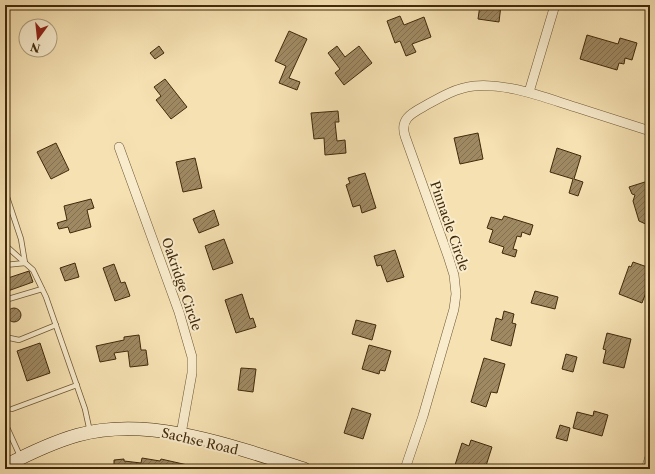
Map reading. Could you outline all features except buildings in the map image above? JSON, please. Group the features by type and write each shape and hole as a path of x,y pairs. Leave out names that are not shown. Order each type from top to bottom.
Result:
{"main road":[{"name":"Sachse Road","path":"5,466 79,435 111,430 147,430 181,434 304,469"}],"street":[{"path":"555,5 529,92 650,132"},
{"name":"Pinnacle Circle","path":"405,469 448,333 456,294 454,275 405,136 403,124 413,112 454,90 473,86 490,86 529,92"},
{"name":"Oakridge Circle","path":"119,148 179,312 192,357 192,373 181,434"},
{"path":"646,469 650,457"}],"lane":[{"path":"5,191 19,232 26,263"},
{"path":"5,245 33,270 42,289 76,385 90,434"},
{"path":"5,265 26,263"},
{"path":"5,300 42,289"},
{"path":"5,337 19,340 56,325"},
{"path":"12,409 76,385"},
{"path":"5,423 21,458"}]}
